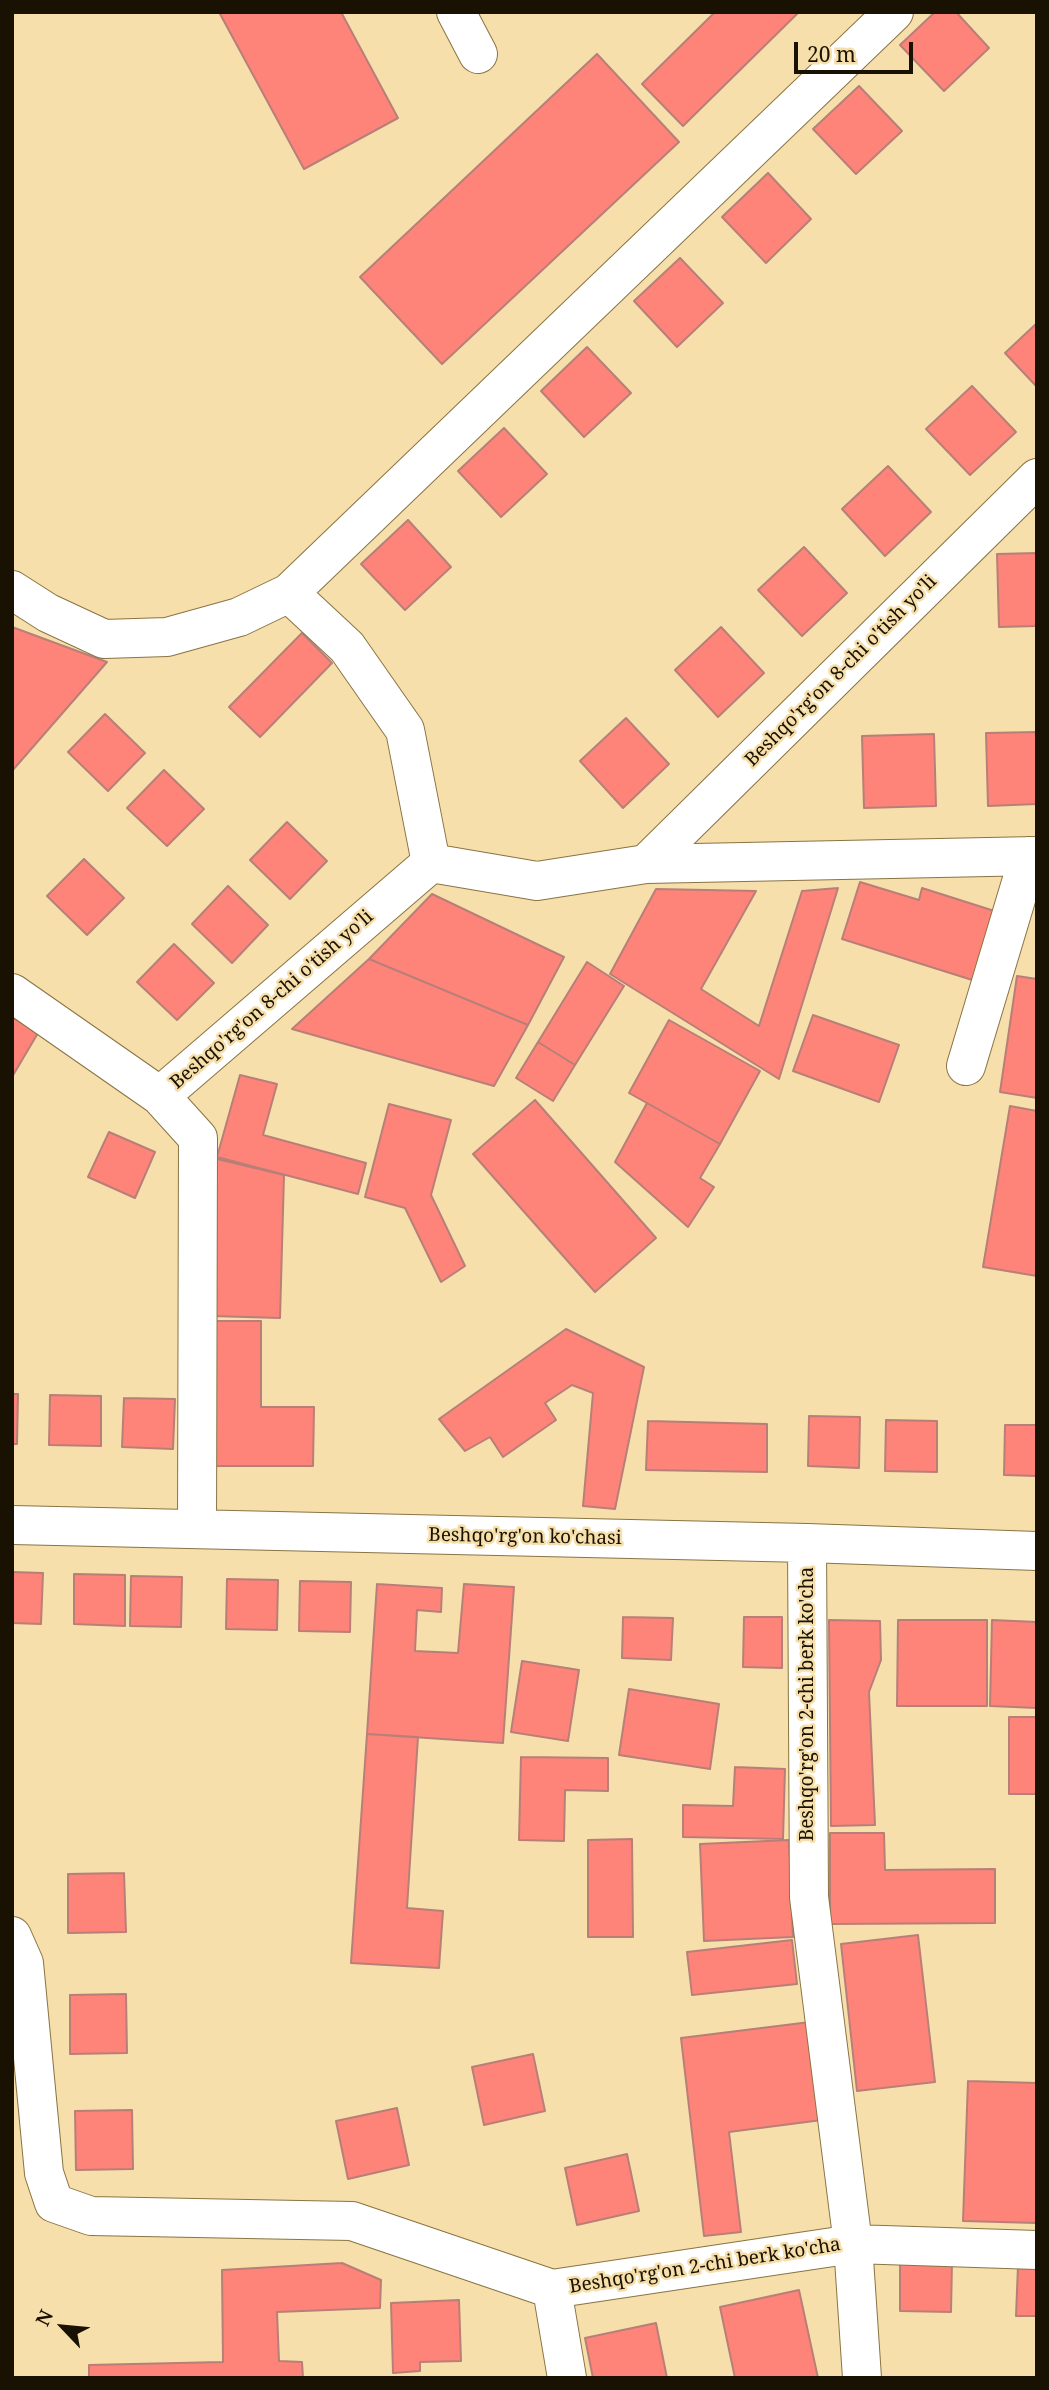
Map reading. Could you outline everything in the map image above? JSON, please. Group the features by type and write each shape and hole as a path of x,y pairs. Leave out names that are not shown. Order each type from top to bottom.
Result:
{"street":[{"path":"456,12 478,54"},
{"path":"12,590 48,612 104,639 167,637 240,617 289,593 894,12"},
{"name":"Beshqo'rg'on 8-chi o'tish yo'li","path":"646,864 1037,478"},
{"path":"289,593 347,647 405,730 431,863 537,881 646,864 1033,856 966,1066"},
{"name":"Beshqo'rg'on 8-chi o'tish yo'li","path":"197,1529 198,1138 160,1096 431,863"},
{"path":"12,993 160,1096"},
{"name":"Beshqo'rg'on ko'chasi","path":"12,1525 807,1543 1037,1551"},
{"name":"Beshqo'rg'on 2-chi berk ko'cha","path":"12,1936 24,1963 44,2173 54,2203 91,2216 352,2221 552,2289 853,2244 809,1897 807,1543"},
{"path":"862,2378 853,2244 1037,2250"},
{"path":"552,2289 567,2378"}],"building":[{"path":"219,12 341,12 398,118 304,169"},
{"path":"715,12 799,12 683,126 642,84"},
{"path":"935,12 956,12 989,48 944,91 900,45"},
{"path":"597,54 679,142 442,364 360,277"},
{"path":"859,86 902,131 856,174 813,129"},
{"path":"768,173 811,219 766,263 722,217"},
{"path":"680,258 723,303 677,347 634,301"},
{"path":"1037,323 1037,387 1005,353"},
{"path":"587,347 631,393 584,437 541,391"},
{"path":"972,386 1016,432 970,475 926,429"},
{"path":"504,428 547,474 501,517 458,471"},
{"path":"888,466 931,512 885,556 842,509"},
{"path":"408,520 451,567 405,610 361,564"},
{"path":"804,547 847,593 802,636 758,590"},
{"path":"1037,553 1037,626 999,627 997,554"},
{"path":"12,627 107,662 12,771"},
{"path":"721,627 764,673 718,717 675,670"},
{"path":"302,633 332,663 260,737 229,707"},
{"path":"105,714 145,753 108,791 68,752"},
{"path":"626,718 669,764 623,808 580,761"},
{"path":"1037,732 1037,804 988,806 986,733"},
{"path":"934,734 936,806 864,808 862,736"},
{"path":"164,770 204,809 167,846 127,808"},
{"path":"287,822 327,861 290,899 250,860"},
{"path":"84,859 124,898 87,935 47,896"},
{"path":"860,882 919,900 922,888 1007,915 985,984 842,939"},
{"path":"228,886 268,925 232,963 192,924"},
{"path":"838,888 779,1079 610,974 656,889 756,891 701,989 759,1026 802,891"},
{"path":"432,894 564,957 528,1025 369,959"},
{"path":"174,944 214,983 177,1020 137,982"},
{"path":"369,959 528,1025 494,1086 292,1029"},
{"path":"587,962 624,986 575,1065 538,1042"},
{"path":"1017,976 1037,979 1037,1098 1000,1092"},
{"path":"813,1015 899,1045 879,1102 793,1071"},
{"path":"12,1017 38,1033 12,1077"},
{"path":"669,1020 760,1071 720,1144 629,1093"},
{"path":"538,1042 575,1065 553,1101 516,1078"},
{"path":"240,1075 277,1084 263,1135 366,1163 358,1194 217,1157"},
{"path":"535,1100 656,1238 595,1292 473,1154"},
{"path":"647,1103 720,1144 700,1178 714,1187 688,1227 615,1162"},
{"path":"389,1104 451,1120 431,1195 465,1266 441,1282 405,1208 365,1197"},
{"path":"1010,1106 1037,1111 1037,1276 983,1267"},
{"path":"109,1132 155,1152 135,1198 88,1177"},
{"path":"217,1159 284,1175 280,1318 212,1316"},
{"path":"216,1321 261,1321 261,1407 314,1407 313,1466 215,1466"},
{"path":"566,1329 644,1367 615,1509 583,1506 593,1393 572,1385 545,1403 556,1420 503,1457 490,1437 465,1451 439,1419"},
{"path":"12,1394 18,1394 17,1444 12,1444"},
{"path":"50,1395 101,1396 101,1446 49,1445"},
{"path":"124,1398 175,1399 173,1449 122,1447"},
{"path":"809,1416 860,1417 859,1468 808,1466"},
{"path":"886,1420 937,1421 937,1472 885,1471"},
{"path":"648,1421 767,1424 767,1472 646,1470"},
{"path":"1005,1425 1037,1425 1037,1476 1004,1475"},
{"path":"12,1572 43,1573 41,1624 12,1623"},
{"path":"74,1574 125,1575 125,1626 74,1624"},
{"path":"131,1576 182,1577 181,1627 130,1626"},
{"path":"227,1579 278,1580 277,1630 226,1629"},
{"path":"300,1581 351,1582 350,1632 299,1631"},
{"path":"377,1584 442,1588 441,1612 417,1610 415,1651 458,1653 464,1584 514,1587 503,1743 367,1734"},
{"path":"623,1617 673,1618 671,1660 622,1658"},
{"path":"744,1617 782,1617 782,1668 743,1667"},
{"path":"829,1620 880,1621 881,1660 869,1692 875,1825 831,1826"},
{"path":"898,1620 987,1620 987,1706 897,1706"},
{"path":"992,1620 1037,1622 1037,1708 990,1706"},
{"path":"522,1661 579,1670 568,1741 511,1732"},
{"path":"629,1689 719,1704 710,1769 619,1755"},
{"path":"1009,1717 1037,1717 1037,1794 1009,1794"},
{"path":"367,1734 418,1737 407,1908 443,1911 439,1968 351,1963"},
{"path":"521,1757 608,1758 608,1791 565,1790 564,1841 519,1840"},
{"path":"735,1767 785,1769 783,1839 683,1837 683,1805 733,1806"},
{"path":"830,1833 884,1833 885,1870 995,1869 995,1923 830,1924"},
{"path":"632,1839 633,1937 588,1937 588,1840"},
{"path":"789,1840 793,1937 704,1941 700,1844"},
{"path":"124,1873 126,1932 68,1933 68,1874"},
{"path":"918,1935 935,2082 857,2091 841,1944"},
{"path":"792,1940 797,1984 692,1995 687,1952"},
{"path":"126,1994 127,2053 70,2054 70,1995"},
{"path":"810,2022 822,2120 729,2132 741,2232 704,2236 681,2038"},
{"path":"533,2054 545,2111 484,2125 472,2067"},
{"path":"968,2081 1037,2083 1037,2223 963,2221"},
{"path":"397,2108 409,2165 348,2179 336,2121"},
{"path":"132,2110 133,2169 76,2170 75,2111"},
{"path":"627,2154 639,2211 577,2225 565,2168"},
{"path":"900,2261 952,2262 951,2312 900,2311"},
{"path":"342,2263 381,2280 380,2308 277,2312 279,2361 302,2362 303,2378 89,2378 89,2365 223,2362 222,2270"},
{"path":"1018,2266 1037,2266 1037,2316 1016,2316"},
{"path":"799,2290 818,2378 735,2378 720,2307"},
{"path":"459,2300 461,2361 420,2362 420,2371 393,2373 391,2303"},
{"path":"656,2323 667,2378 593,2378 585,2338"}]}
